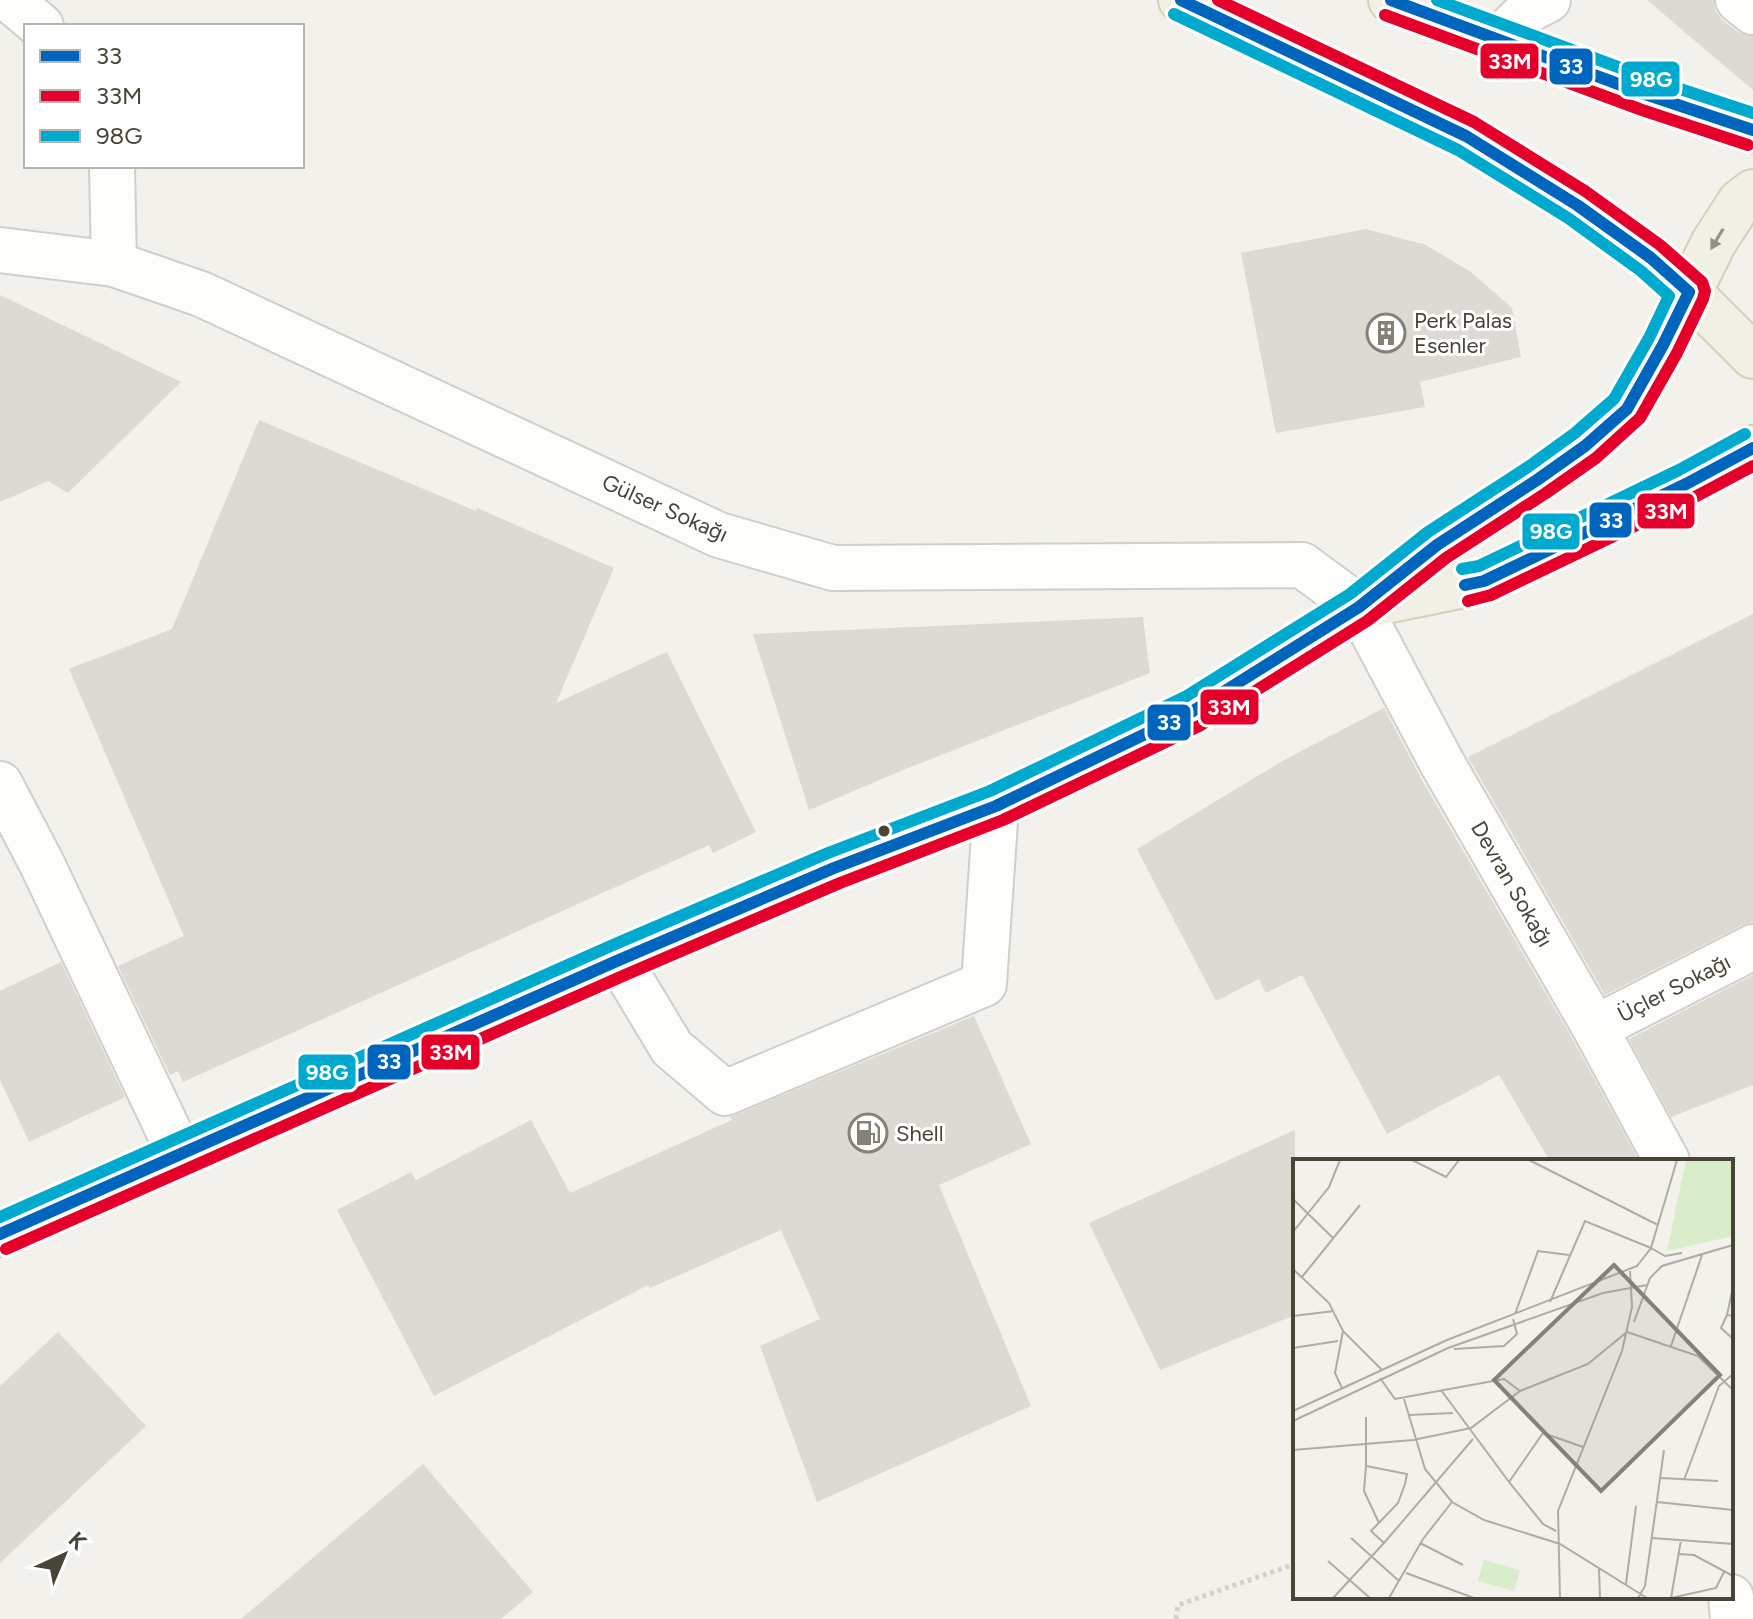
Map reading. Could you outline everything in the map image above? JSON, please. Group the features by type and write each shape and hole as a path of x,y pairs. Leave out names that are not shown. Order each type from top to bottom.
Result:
{"main road":[{"path":"1181,0 1466,136 1577,205 1651,258 1753,356"},
{"path":"1391,0 1648,95 1753,130"},
{"path":"0,1234 619,960 834,868 996,806 1193,711 1359,607 1437,545 1585,446 1627,409 1714,242 1740,202 1753,192"},
{"path":"1359,607 1484,581 1686,484 1753,448"}],"street":[{"path":"10,0 39,24"},
{"path":"1498,40 1530,9 1548,0"},
{"path":"1738,0 1753,12"},
{"path":"112,168 114,264"},
{"name":"Gülser Sokağı","path":"0,250 114,264 201,294 719,535 833,568 1302,565 1359,607"},
{"name":"Devran Sokağı","path":"1359,607 1442,763 1595,1028 1666,1159"},
{"path":"0,784 42,864 180,1155"},
{"path":"619,960 672,1048 725,1093 984,984 996,806"},
{"name":"Üçler Sokağı","path":"1595,1028 1753,947"},
{"path":"1731,1599 1733,1619"}],"path":[{"path":"1176,1619 1178,1605 1293,1565"}],"building":[{"path":"1647,0 1714,0 1715,10 1722,20 1738,32 1753,36 1753,90"},
{"name":"Perk Palas Esenler","path":"1366,229 1426,245 1471,272 1512,308 1521,357 1420,382 1425,407 1276,433 1241,253"},
{"path":"0,295 181,382 68,493 48,481 0,502"},
{"path":"259,420 476,511 477,508 614,568 556,703 667,652 756,832 713,853 709,845 183,1082 178,1071 170,1075 118,966 184,936 69,669 172,629"},
{"path":"1753,614 1753,922 1605,995 1468,757"},
{"path":"1143,617 1150,673 809,810 753,634"},
{"path":"1384,708 1638,1159 1549,1159 1499,1075 1387,1134 1302,975 1266,993 1259,979 1216,1001 1137,849 1284,760"},
{"path":"61,962 125,1097 29,1142 0,1080 0,991"},
{"path":"1753,975 1753,1085 1671,1117 1629,1039"},
{"path":"974,1016 1031,1144 939,1185 1031,1406 817,1502 760,1346 820,1319 781,1230 650,1288 648,1285 434,1396 337,1210 411,1172 416,1180 531,1120 570,1193 732,1120 730,1117"},
{"path":"1295,1130 1293,1316 1160,1370 1089,1223"},
{"path":"58,1332 146,1426 0,1563 0,1386"},
{"path":"423,1464 533,1592 501,1619 241,1619"}],"transit line":[{"name":"33","path":"0,1234 619,960 834,868 996,806 1193,711 1359,607 1437,545 1585,446 1627,409 1689,292 1651,258 1577,205 1466,136 1181,0"},
{"name":"33M","path":"6,1249 625,975 840,883 1003,820 1201,725 1367,621 1446,558 1596,458 1640,418 1703,299 1705,291 1702,282 1660,245 1585,191 1474,122 1218,0"},
{"name":"33","path":"1391,0 1648,95 1753,130"},
{"name":"98G","path":"1437,0 1653,80 1753,113"},
{"name":"98G","path":"0,1217 613,945 828,853 990,791 1185,697 1350,594 1428,532 1575,433 1614,399 1669,296 1641,271 1568,218 1458,150 1174,14"},
{"name":"33M","path":"1385,15 1642,110 1748,145"},
{"name":"98G","path":"1462,569 1479,566 1679,470 1745,434"},
{"name":"33","path":"1465,585 1484,581 1686,484 1753,448"},
{"name":"33M","path":"1468,601 1491,595 1753,466"}],"place":[{"name":"Perk Palas Esenler","path":"1386,333"},
{"name":"Shell","path":"868,1133"}]}
